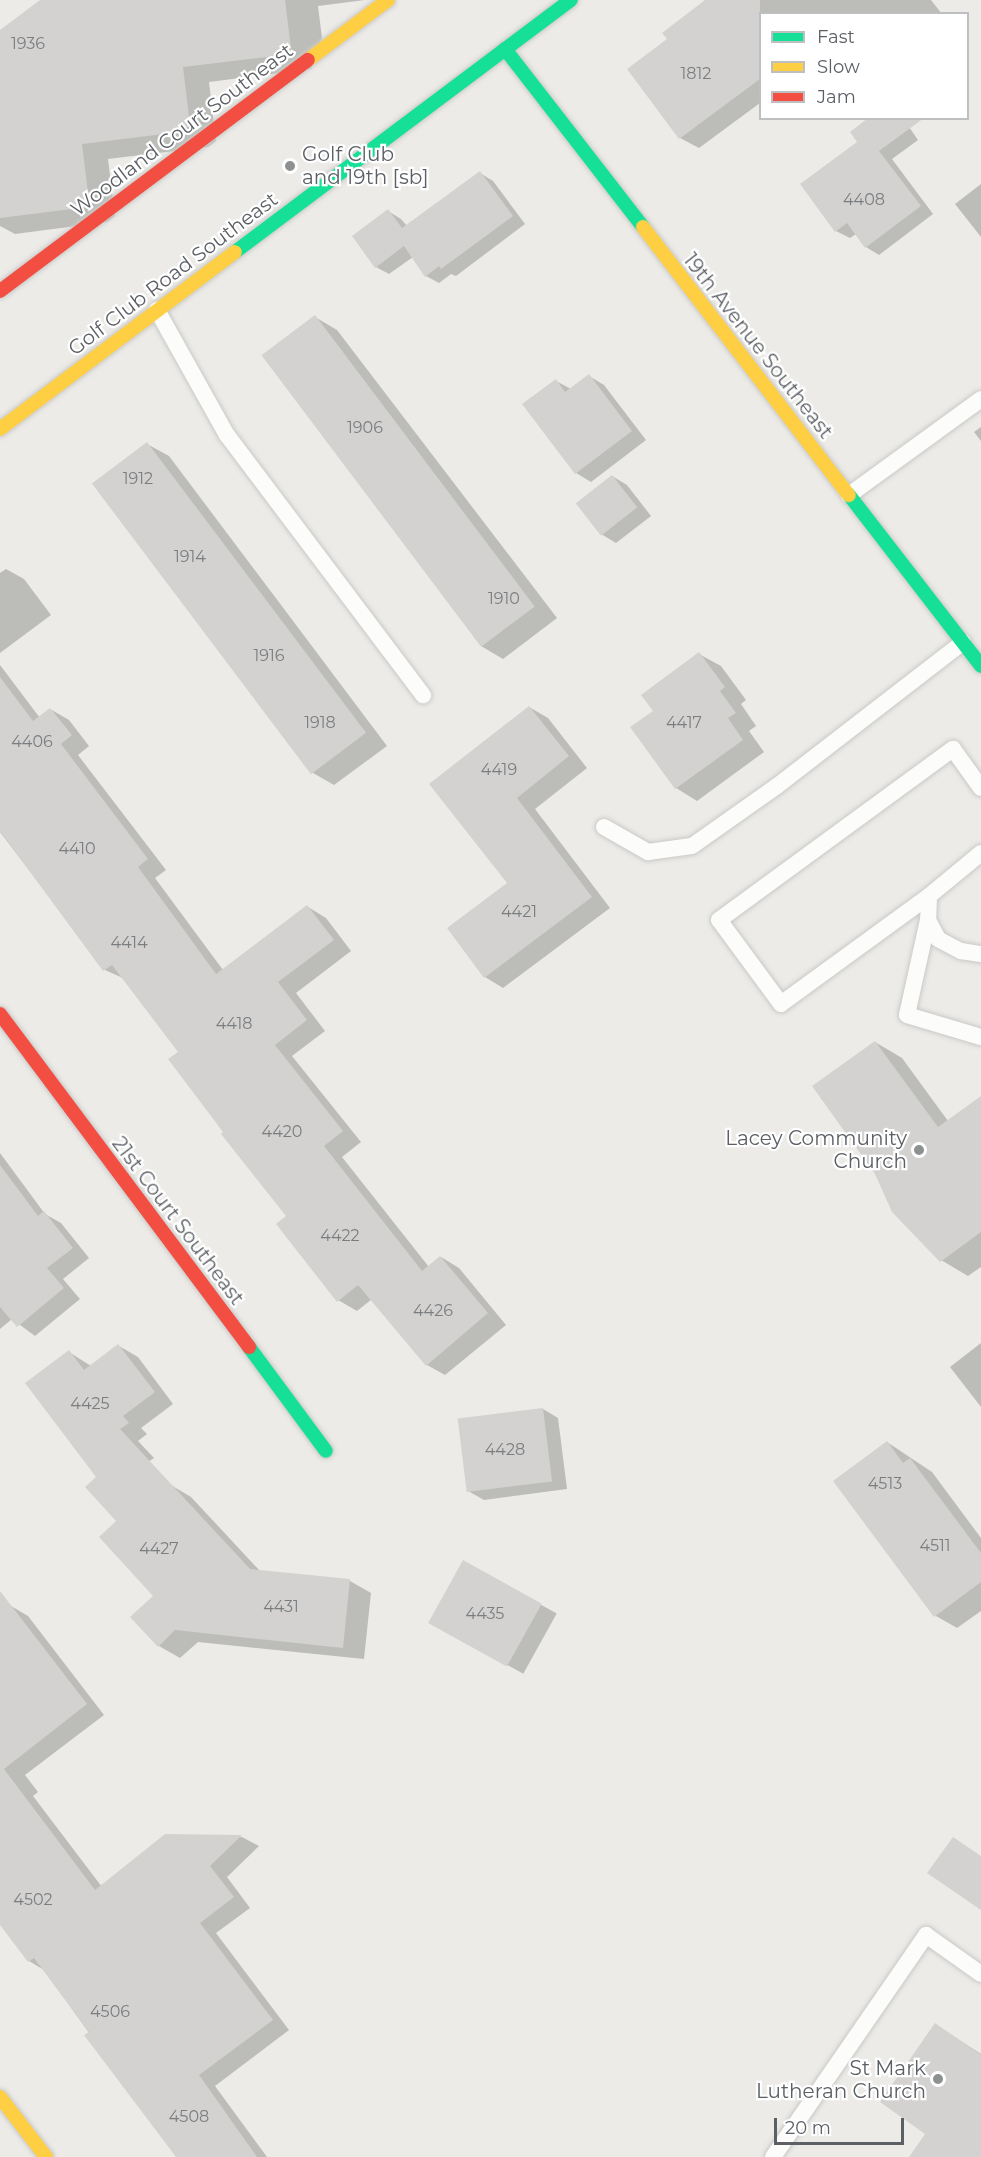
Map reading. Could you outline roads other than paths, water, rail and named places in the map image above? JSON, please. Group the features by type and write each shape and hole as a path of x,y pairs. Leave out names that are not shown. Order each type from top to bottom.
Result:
{"street":[{"name":"Woodland Court Southeast","path":"0,291 388,0"},
{"name":"Golf Club Road Southeast","path":"0,429 571,0"},
{"name":"19th Avenue Southeast","path":"505,49 981,666"},
{"name":"21st Court Southeast","path":"0,1014 326,1450"},
{"path":"0,2097 46,2157"}],"lane":[{"path":"157,310 227,435 423,695"},
{"path":"849,495 981,399"},
{"path":"604,827 648,852 692,846 777,786 963,642"},
{"path":"981,788 953,749 719,920 782,1004 929,896 981,853"},
{"path":"929,896 928,920 908,1015 981,1037"},
{"path":"928,920 938,939 961,951 981,954"},
{"path":"773,2157 926,1935 981,1974"}],"place":[{"name":"Golf Club and 19th [sb]","path":"290,166"},
{"name":"Lacey Community Church","path":"919,1150"},
{"name":"St Mark Lutheran Church","path":"938,2079"}]}
